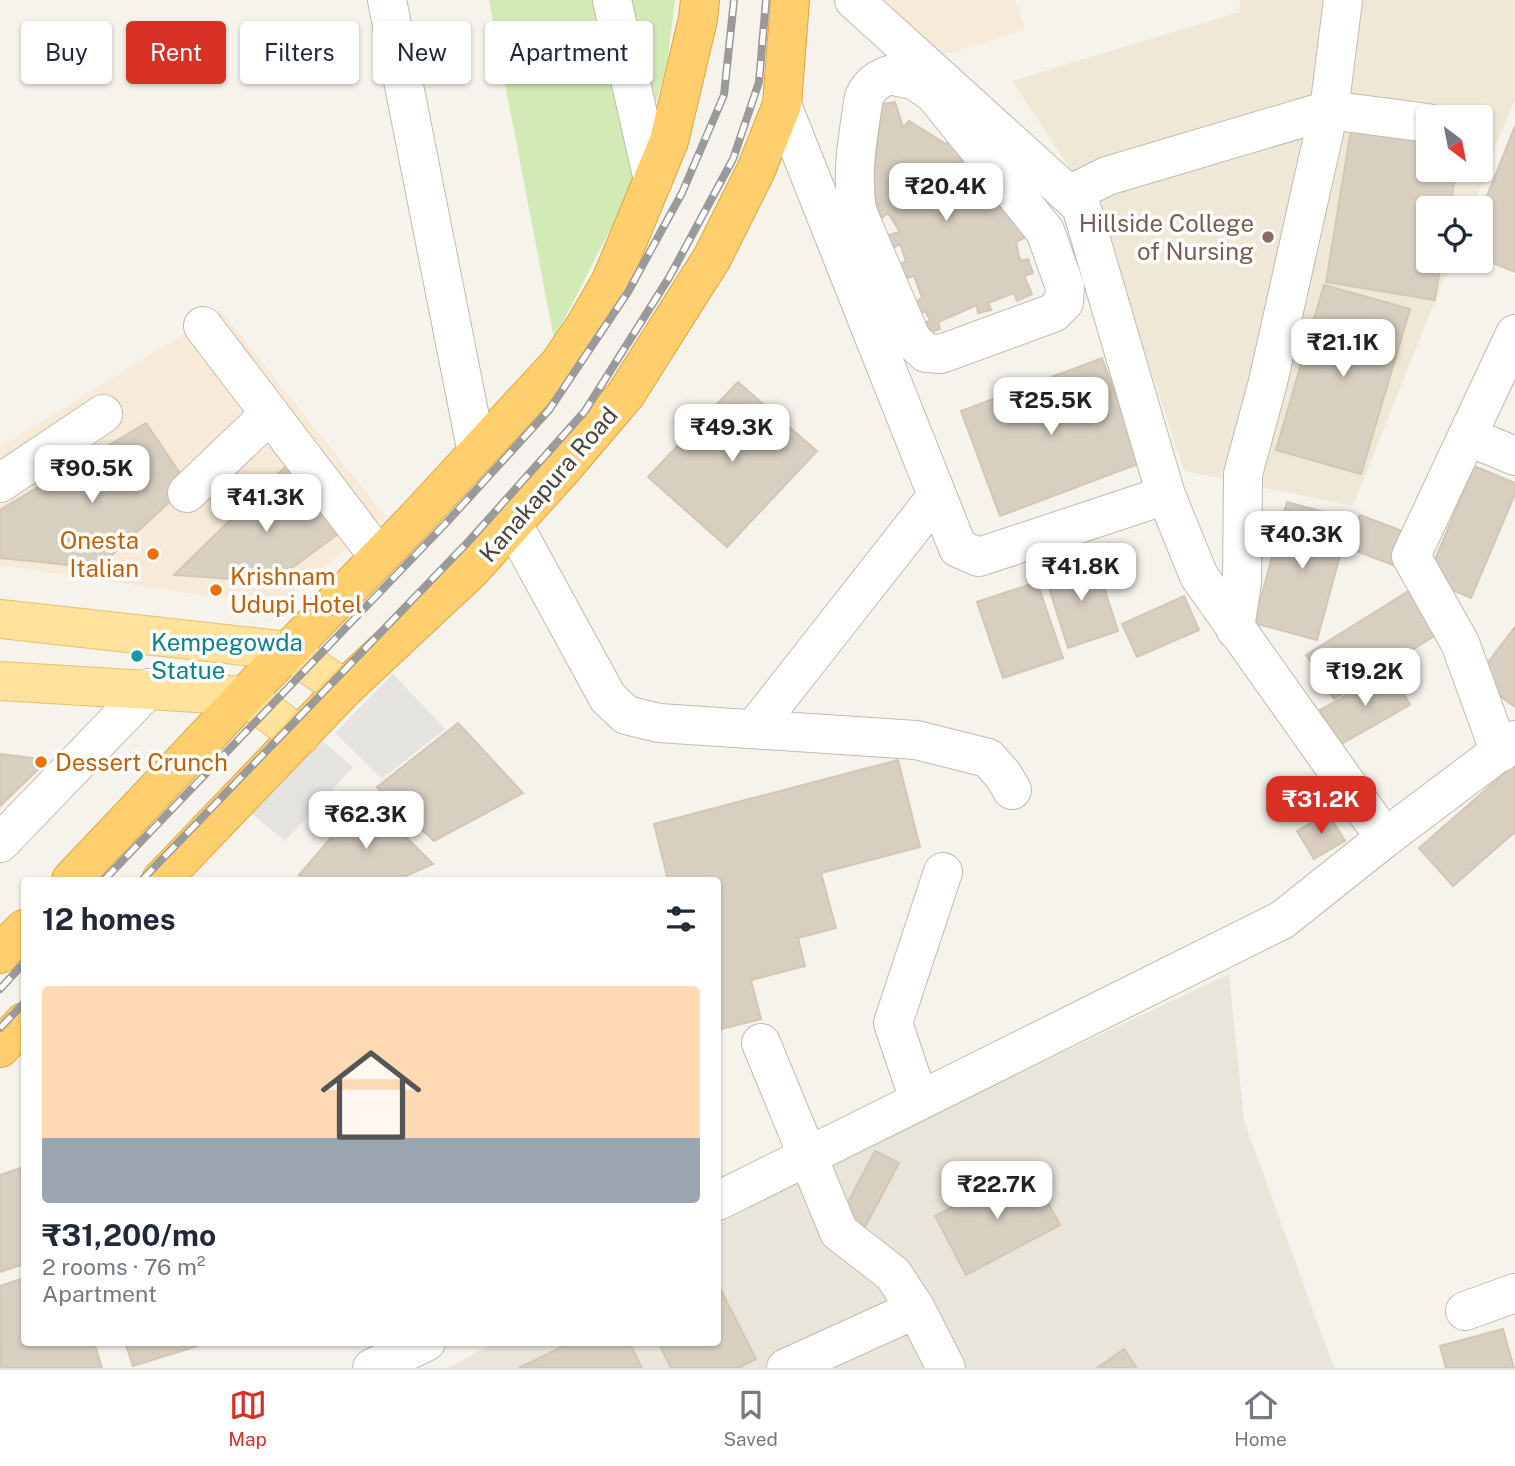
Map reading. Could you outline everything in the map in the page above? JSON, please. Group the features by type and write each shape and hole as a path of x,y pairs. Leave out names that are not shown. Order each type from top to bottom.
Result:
{"highway":[{"path":"74,877 559,364 611,281 669,141 700,0"},
{"name":"Kanakapura Road","path":"164,877 344,689 470,571 626,394 712,257 756,170 789,121 790,0"},
{"path":"0,954 21,932"},
{"path":"0,1048 21,1025"}],"main road":[{"path":"0,619 289,650 344,689"},
{"path":"0,681 246,696 300,736"}],"street":[{"path":"387,0 477,453"},
{"path":"612,0 653,180"},
{"path":"854,0 1075,200 1166,495 1199,576 1385,838"},
{"path":"1235,629 1242,582 1243,474 1268,382 1329,110 1343,0"},
{"path":"889,75 916,81 934,94 1045,231 1065,287 1064,302 1054,313 941,354 926,353 912,340 857,211 853,176 864,97 868,88 877,79 889,75"},
{"path":"1045,231 1075,200 1107,176 1329,110 1416,121"},
{"path":"789,121 857,139"},
{"path":"789,121 958,548 979,557 1166,495"},
{"path":"203,326 379,557"},
{"path":"721,1199 1282,920 1385,838 1507,747 1460,643 1411,556 1515,334"},
{"path":"0,483 103,414"},
{"path":"187,493 270,414"},
{"path":"1467,436 1515,456"},
{"path":"754,729 937,496"},
{"path":"513,524 608,698 626,716 659,723 916,740 988,758 1012,790"},
{"path":"0,843 149,688"},
{"path":"919,1100 893,1023 943,872"},
{"path":"761,1043 839,1232 892,1274 916,1310 946,1368"},
{"path":"1465,1311 1515,1293"},
{"path":"786,1368 916,1310"},
{"path":"372,1368 418,1346"}],"shaded area":[{"path":"886,0 1015,0 1025,30 939,56"},
{"name":"Hillside College of Nursing","path":"1240,0 1515,0 1515,99 1493,155 1493,105 1416,105 1416,182 1482,182 1477,196 1416,196 1416,273 1446,273 1353,506 1184,471 1099,213 1012,81 1239,12"},
{"path":"221,311 386,517 276,606 0,565 0,447"},
{"path":"393,674 445,729 382,779 335,733"},
{"path":"314,734 353,767 285,841 244,807"},
{"path":"1229,974 1244,1121 1334,1368 448,1368 489,1346 721,1346 721,1223 876,1140"}],"green space":[{"path":"489,0 675,0 667,64 629,193 554,339 505,84 653,84 653,21 493,21"}],"building":[{"path":"895,102 903,127 909,121 946,144 952,140 963,165 974,167 976,179 985,177 1016,218 1024,238 1016,242 1019,257 1021,261 1028,259 1033,273 1024,276 1032,294 1017,301 1014,293 988,303 991,310 978,313 977,305 938,322 940,329 925,334 923,324 930,320 925,311 918,315 914,303 922,298 914,276 903,279 898,265 906,261 900,244 892,249 888,235 900,232 888,213 882,218 874,194 873,181 882,104"},
{"path":"1352,124 1416,134 1416,182 1454,182 1452,196 1416,196 1416,273 1439,273 1435,300 1326,282"},
{"path":"1515,126 1515,272 1493,263 1493,196 1487,196"},
{"path":"1324,285 1410,309 1361,474 1276,450"},
{"path":"1102,358 1141,463 1000,516 961,411"},
{"path":"738,382 817,451 727,547 648,477"},
{"path":"146,423 188,485 98,568 0,558 0,510"},
{"path":"291,461 339,533 273,582 174,575"},
{"path":"1474,466 1515,483 1515,494 1471,598 1427,579"},
{"path":"1287,502 1350,519 1317,640 1254,623"},
{"path":"1360,515 1410,534 1398,567 1348,548"},
{"path":"1095,559 1118,631 1068,648 1045,575"},
{"path":"1037,582 1063,658 1003,678 977,602"},
{"path":"1420,584 1447,628 1334,699 1306,655"},
{"path":"1184,596 1199,630 1137,657 1122,624"},
{"path":"1515,627 1515,707 1476,678"},
{"path":"1390,671 1410,705 1340,745 1320,710"},
{"path":"458,723 523,793 434,841 377,787"},
{"path":"0,754 48,760 0,806"},
{"path":"898,760 920,847 821,873 836,928 798,938 805,966 751,980 761,1019 721,1029 721,877 667,877 654,824"},
{"path":"1515,764 1515,832 1453,886 1419,848"},
{"path":"366,797 433,864 404,877 299,875"},
{"path":"1328,813 1345,841 1314,859 1297,831"},
{"path":"875,1151 899,1163 863,1231 839,1219"},
{"path":"1029,1167 1060,1225 966,1275 935,1216"},
{"path":"21,1168 21,1265 0,1272 0,1175"},
{"path":"21,1279 21,1346 95,1346 102,1368 1,1368 0,1286"},
{"path":"721,1290 756,1359 738,1368 671,1368 660,1346 721,1346"},
{"path":"1503,1329 1514,1368 1446,1368 1440,1346"},
{"path":"126,1346 197,1346 133,1366"},
{"path":"564,1346 631,1346 642,1368 519,1368"},
{"path":"1124,1349 1137,1368 1097,1368"}],"railway":[{"path":"107,877 446,523 549,410 628,292 682,193 724,95 734,0"},
{"path":"145,877 469,541 585,411 670,276 733,159 759,82 766,0"},
{"path":"0,989 21,966"},
{"path":"0,1028 21,1006"}],"place":[{"name":"Hillside College of Nursing","path":"1268,237"},
{"name":"Onesta Italian","path":"153,554"},
{"name":"Krishnam Udupi Hotel","path":"216,590"},
{"name":"Kempegowda Statue","path":"137,656"},
{"name":"Dessert Crunch","path":"41,762"}]}
